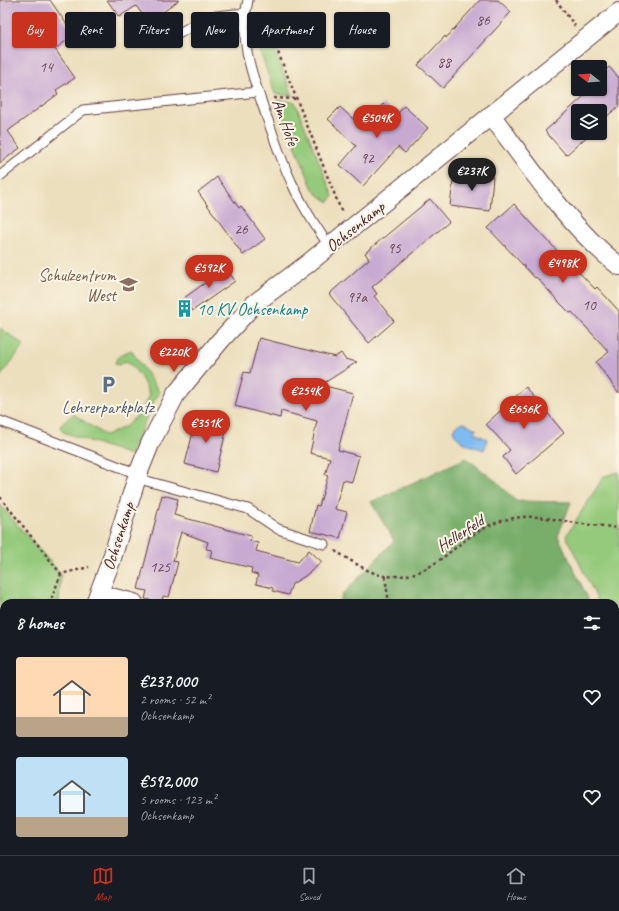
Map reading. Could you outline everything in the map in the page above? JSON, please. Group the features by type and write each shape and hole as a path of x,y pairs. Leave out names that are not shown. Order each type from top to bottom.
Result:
{"street":[{"name":"Ochsenkamp","path":"97,599 111,561 137,476 150,444 176,394 220,341 254,304 306,265 619,12"},
{"path":"491,115 563,211 606,256 619,266"}],"lane":[{"name":"Am Hofe","path":"248,0 245,41 249,66 291,181 310,218 329,246"},
{"path":"183,31 207,17 246,13"},
{"path":"0,176 83,110 259,94"},
{"path":"0,421 137,476"},
{"name":"Ochsenkamp","path":"137,476 248,509 278,529 324,544"}],"path":[{"path":"248,0 266,22 349,230"},
{"path":"556,0 586,40"},
{"path":"259,94 297,99"},
{"path":"0,497 61,574"},
{"name":"Hellerfeld","path":"324,544 374,573 385,577 410,576 421,572 434,564 467,538 483,529 522,516 540,516 619,529"},
{"path":"61,574 111,561"},
{"path":"50,599 61,574"},
{"path":"385,577 388,599"}],"green space":[{"path":"274,48 293,96 275,94 259,49"},
{"path":"277,100 295,102 333,196 329,202 319,196 312,187"},
{"path":"0,328 24,345 0,377"},
{"path":"131,350 160,393 154,401 130,455 63,432 60,426 73,414 106,436 126,426 140,413 149,395 143,381 134,368 126,361 118,365 115,364 119,357"},
{"path":"466,458 497,482 516,501 571,502 558,536 588,599 340,599 342,595 394,541 371,502"},
{"path":"619,472 619,599 597,599 566,536 604,476"},
{"path":"0,505 61,574 59,599 0,599"}],"water":[{"path":"463,422 476,429 474,433 487,439 484,450 461,441 455,434 453,430 455,427"}],"building":[{"path":"0,0 50,0 65,22 65,42 57,48 57,12 12,12 12,48 56,48 55,49 75,78 56,90 58,94 8,131 20,148 0,163"},
{"path":"107,0 179,0 163,12 141,12 136,6 127,12 124,12 124,14 119,17"},
{"path":"480,0 498,0 511,12 443,88 418,65 445,36 446,38"},
{"path":"609,67 619,78 619,106 607,116 607,104 575,104 584,96 607,96 607,69"},
{"path":"383,104 396,116 404,106 428,128 405,153 398,147 363,186 340,165 356,146 328,119 340,107 362,127"},
{"path":"571,108 571,140 583,140 566,155 545,131"},
{"path":"454,173 493,177 490,211 450,206"},
{"path":"217,177 239,208 241,206 265,239 243,255 198,192"},
{"path":"430,199 449,222 372,287 377,294 374,296 394,321 369,343 329,294 369,259 365,253"},
{"path":"514,204 572,267 573,266 595,289 597,287 619,311 619,393 596,362 609,352 572,312 570,313 536,277 535,278 488,228"},
{"path":"226,268 235,281 192,311 184,298"},
{"path":"259,338 335,357 341,353 345,359 357,362 321,385 353,393 338,450 359,456 352,482 343,480 335,509 347,512 340,538 310,531 316,505 319,506 328,476 325,475 330,458 310,453 317,421 281,411 280,418 235,406 244,372 250,373"},
{"path":"526,387 564,433 516,474 503,457 510,450 486,424"},
{"path":"197,416 228,424 216,472 185,464"},
{"path":"162,495 178,499 174,515 251,536 250,541 258,543 256,551 298,562 309,550 322,562 305,576 292,584 288,595 273,591 273,588 256,584 258,575 251,573 252,568 210,558 212,550 206,549 208,542 181,532 173,561 178,562 169,597 163,596 163,599 145,599 147,591 138,589"}],"place":[{"name":"Schulzentrum West","path":"129,285"},
{"name":"10 KV Ochsenkamp","path":"184,309"},
{"name":"Lehrerparkplatz","path":"108,385"}]}
